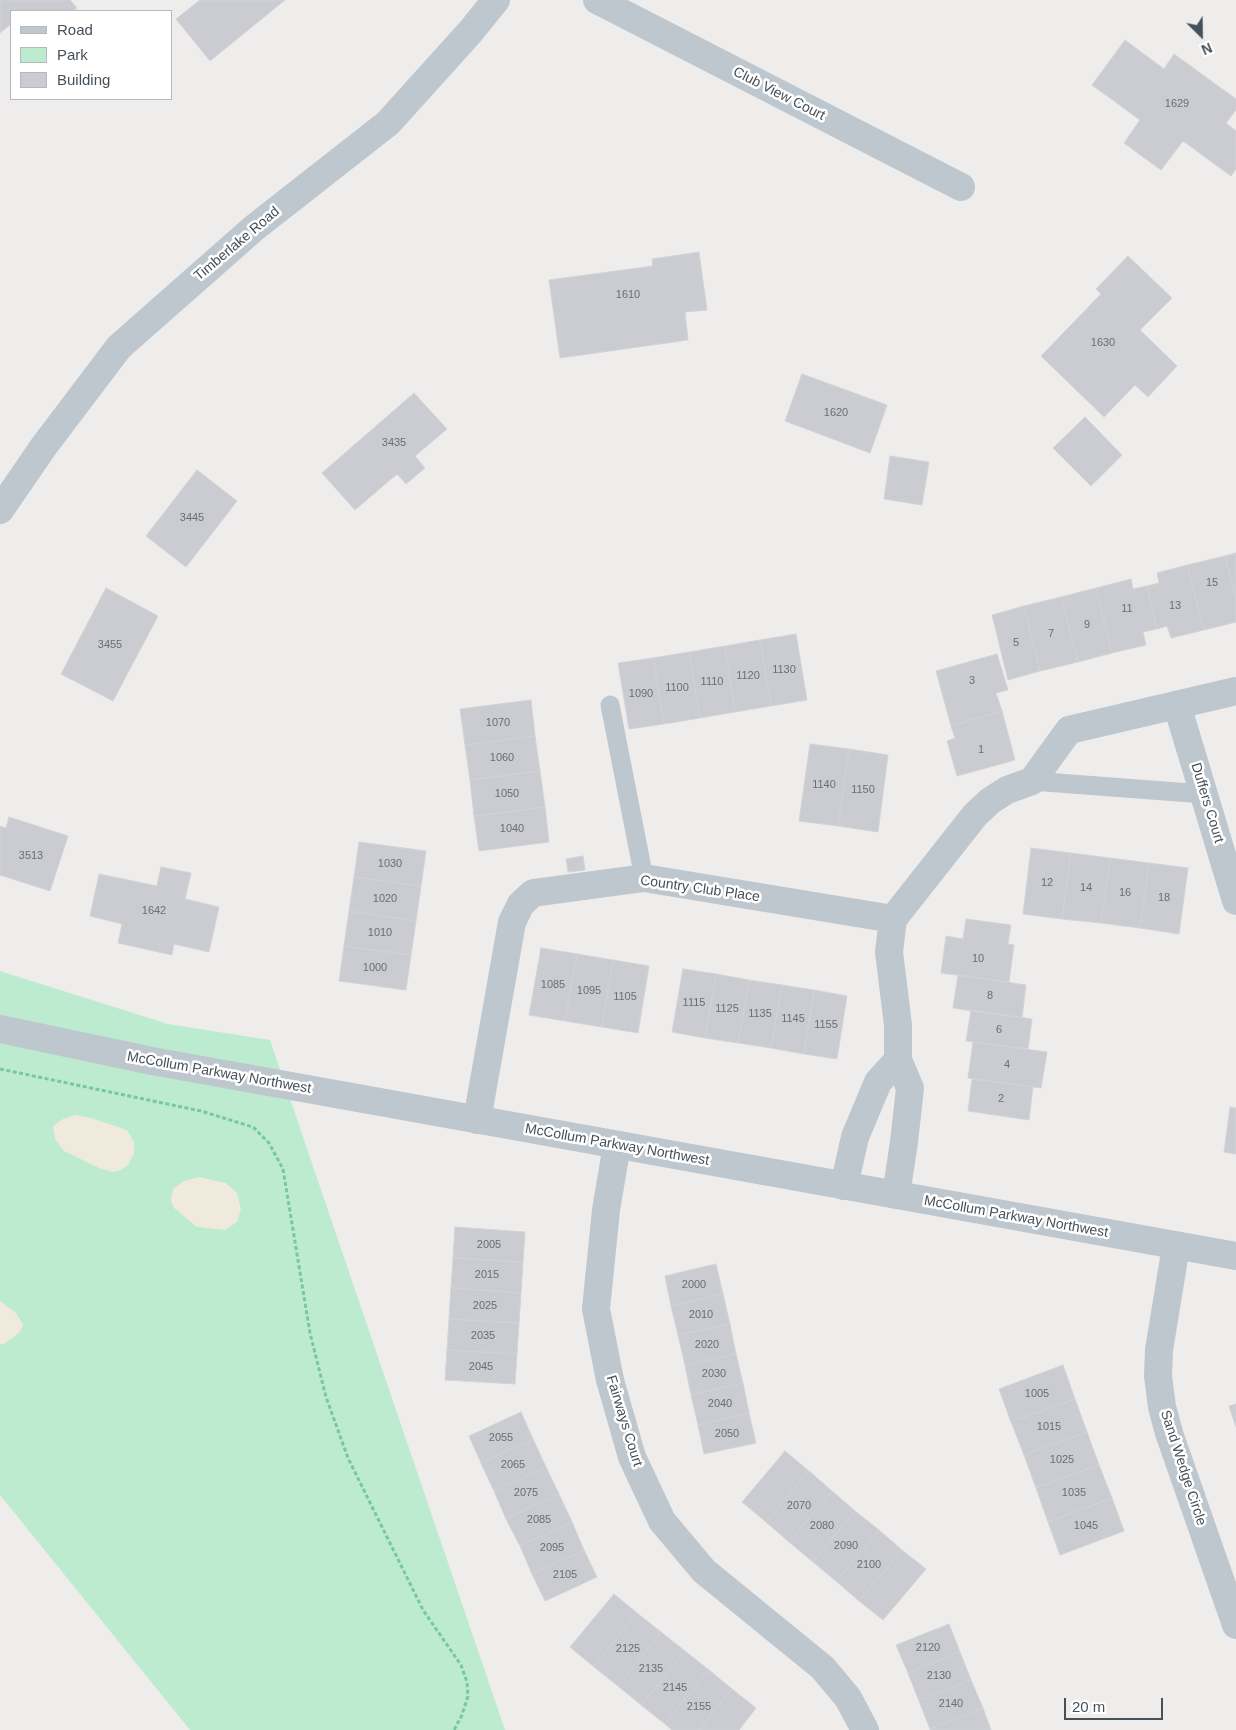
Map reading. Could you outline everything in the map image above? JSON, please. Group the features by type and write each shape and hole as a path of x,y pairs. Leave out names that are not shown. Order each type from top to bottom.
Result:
{"street":[{"name":"Timberlake Road","path":"0,510 44,446 118,347 254,228 388,123 471,31 496,0"},
{"name":"Club View Court","path":"597,0 961,187"},
{"path":"896,1195 910,1088 898,1060 898,1025 889,952 893,919 975,815 990,801 1007,790 1032,781 1070,730 1236,691"},
{"name":"Duffers Court","path":"1177,705 1236,901"},
{"name":"Country Club Place","path":"477,1120 512,922 521,904 533,893 644,878 893,919"},
{"name":"McCollum Parkway Northwest","path":"0,1028 152,1061 1236,1256"},
{"path":"844,1186 855,1137 878,1082 898,1060"},
{"name":"Fairways Court","path":"616,1145 606,1210 596,1309 610,1380 632,1457 662,1521 704,1571 823,1668 848,1698 865,1730"},
{"name":"Sand Wedge Circle","path":"1176,1246 1159,1350 1158,1376 1162,1407 1168,1433 1236,1625"}],"lane":[{"path":"610,705 644,878"},
{"path":"1032,781 1204,794"}],"path":[{"path":"0,1069 201,1111 253,1127 269,1143 283,1169 310,1333 326,1397 348,1458 423,1610 461,1665 467,1682 468,1696 462,1715 454,1730"}],"green space":[{"path":"0,971 168,1024 270,1040 505,1730 190,1730 0,1495"}],"sand":[{"path":"75,1115 91,1118 127,1130 134,1142 134,1153 128,1165 121,1170 113,1172 99,1168 64,1151 55,1139 53,1126 63,1119"},
{"path":"199,1177 226,1183 237,1193 241,1209 237,1222 225,1230 197,1227 174,1208 171,1200 173,1189 184,1181"},
{"path":"0,1301 16,1313 23,1325 19,1333 4,1344 0,1344"}],"building":[{"path":"0,0 70,0 77,8 74,10 10,10 10,25 0,33"},
{"path":"200,0 285,0 210,61 176,19"},
{"path":"1125,40 1164,69 1174,54 1236,99 1236,110 1226,123 1236,131 1236,169 1231,176 1183,141 1161,170 1124,143 1140,120 1092,85"},
{"path":"699,252 707,310 685,312 688,340 560,358 549,280 653,266 652,259"},
{"path":"1128,256 1172,298 1140,330 1177,366 1148,397 1135,385 1104,417 1041,356 1101,294 1096,289"},
{"path":"802,374 887,405 870,453 785,421"},
{"path":"414,393 447,429 415,456 425,468 406,484 397,474 355,510 322,473"},
{"path":"1085,417 1122,455 1091,486 1053,448"},
{"path":"890,456 929,462 922,505 884,499"},
{"path":"197,470 237,501 186,567 146,536"},
{"path":"1236,553 1236,600 1225,556"},
{"path":"1225,556 1236,600 1236,622 1204,630 1187,565"},
{"path":"1187,565 1204,630 1171,638 1167,626 1157,629 1147,586 1159,583 1157,573"},
{"path":"1131,579 1133,589 1147,586 1157,629 1143,632 1146,645 1112,653 1096,588"},
{"path":"106,588 158,616 113,701 61,674"},
{"path":"1096,588 1112,653 1078,662 1061,597"},
{"path":"1061,597 1078,662 1040,671 1024,606"},
{"path":"1024,606 1040,671 1008,680 992,615"},
{"path":"796,634 807,700 771,706 760,640"},
{"path":"760,640 771,706 735,712 725,646"},
{"path":"725,646 735,712 700,718 689,652"},
{"path":"689,652 700,718 664,724 653,658"},
{"path":"997,654 1008,690 996,693 1002,711 951,726 936,671"},
{"path":"653,658 664,724 629,729 618,663"},
{"path":"531,700 535,736 465,745 460,709"},
{"path":"1002,711 1015,760 957,776 947,741 955,738 951,726"},
{"path":"535,736 540,771 470,780 465,745"},
{"path":"810,744 849,749 838,826 799,821"},
{"path":"849,749 888,755 878,832 838,826"},
{"path":"540,771 545,807 474,816 470,780"},
{"path":"545,807 549,842 479,851 474,816"},
{"path":"9,817 68,836 50,891 0,875 0,826 6,828"},
{"path":"359,842 426,851 421,886 354,877"},
{"path":"1031,848 1071,853 1062,919 1023,914"},
{"path":"1071,853 1110,858 1101,923 1062,919"},
{"path":"583,856 585,870 568,872 566,859"},
{"path":"1110,858 1149,863 1140,928 1101,923"},
{"path":"1149,863 1188,868 1179,934 1140,928"},
{"path":"161,867 191,873 185,899 219,907 209,952 174,944 172,955 118,943 122,924 90,916 99,874 157,886"},
{"path":"354,877 421,886 416,921 349,911"},
{"path":"349,911 416,921 411,955 344,946"},
{"path":"966,919 1011,925 1008,944 1014,945 1009,982 941,973 946,936 963,939"},
{"path":"344,946 411,955 406,990 339,981"},
{"path":"541,948 577,954 565,1021 529,1015"},
{"path":"577,954 613,960 602,1027 565,1021"},
{"path":"613,960 649,966 638,1033 602,1027"},
{"path":"683,969 716,974 705,1038 672,1032"},
{"path":"716,974 749,980 738,1043 705,1038"},
{"path":"958,975 1026,985 1022,1018 953,1008"},
{"path":"749,980 782,985 771,1048 738,1043"},
{"path":"782,985 814,990 804,1054 771,1048"},
{"path":"814,990 847,996 837,1059 804,1054"},
{"path":"971,1010 1032,1019 1028,1049 966,1041"},
{"path":"973,1042 1047,1052 1041,1088 968,1078"},
{"path":"972,1079 1033,1087 1029,1120 968,1111"},
{"path":"1230,1107 1236,1108 1236,1154 1224,1152"},
{"path":"455,1227 525,1232 523,1262 453,1258"},
{"path":"453,1258 523,1262 521,1293 451,1288"},
{"path":"716,1264 723,1294 671,1306 665,1276"},
{"path":"451,1288 521,1293 519,1323 449,1319"},
{"path":"723,1294 730,1324 678,1335 671,1306"},
{"path":"449,1319 519,1323 517,1354 447,1350"},
{"path":"730,1324 736,1354 685,1365 678,1335"},
{"path":"447,1350 517,1354 515,1384 445,1380"},
{"path":"736,1354 743,1383 691,1395 685,1365"},
{"path":"1063,1365 1075,1399 1011,1422 999,1389"},
{"path":"743,1383 749,1413 698,1425 691,1395"},
{"path":"1075,1399 1087,1432 1024,1455 1011,1422"},
{"path":"1236,1404 1236,1427 1229,1406"},
{"path":"521,1412 533,1439 481,1463 469,1436"},
{"path":"749,1413 756,1443 704,1454 698,1425"},
{"path":"1087,1432 1099,1465 1036,1488 1024,1455"},
{"path":"533,1439 546,1467 494,1491 481,1463"},
{"path":"785,1451 809,1471 766,1522 742,1502"},
{"path":"1099,1465 1112,1498 1048,1522 1036,1488"},
{"path":"546,1467 559,1494 506,1519 494,1491"},
{"path":"809,1471 832,1491 789,1542 766,1522"},
{"path":"832,1491 855,1511 813,1562 789,1542"},
{"path":"559,1494 572,1522 520,1546 506,1519"},
{"path":"1112,1498 1124,1531 1060,1555 1048,1522"},
{"path":"855,1511 879,1530 836,1581 813,1562"},
{"path":"572,1522 584,1550 532,1574 520,1546"},
{"path":"879,1530 902,1550 859,1601 836,1581"},
{"path":"584,1550 597,1577 545,1601 532,1574"},
{"path":"902,1550 926,1569 883,1620 859,1601"},
{"path":"614,1594 637,1613 594,1667 570,1647"},
{"path":"637,1613 661,1632 618,1686 594,1667"},
{"path":"949,1624 960,1652 908,1673 896,1645"},
{"path":"661,1632 685,1651 641,1705 618,1686"},
{"path":"685,1651 709,1670 665,1724 641,1705"},
{"path":"960,1652 971,1680 919,1701 908,1673"},
{"path":"709,1670 732,1689 699,1730 672,1730 665,1724"},
{"path":"971,1680 983,1708 930,1729 919,1701"},
{"path":"732,1689 756,1708 739,1730 699,1730"},
{"path":"983,1708 991,1730 930,1730 930,1729"}]}
